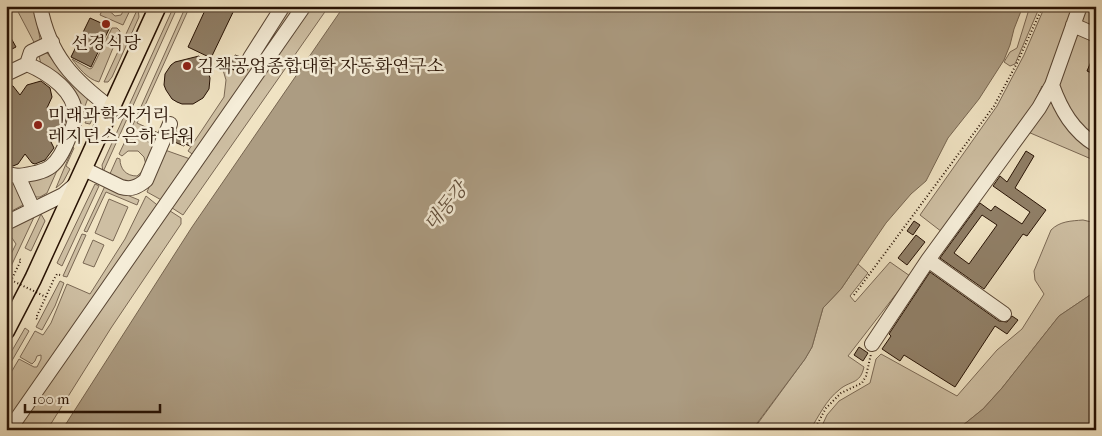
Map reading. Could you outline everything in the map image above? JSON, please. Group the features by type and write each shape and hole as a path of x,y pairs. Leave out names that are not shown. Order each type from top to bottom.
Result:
{"main road":[{"path":"6,331 34,279 112,108 154,9"}],"street":[{"path":"40,6 47,34 64,66 91,94 112,108"},
{"path":"250,58 283,6"},
{"path":"8,430 304,6"},
{"path":"872,344 928,260 1039,108 1052,85 1080,6"},
{"path":"1073,25 1096,35"},
{"path":"6,74 27,64 31,52 52,42"},
{"path":"27,64 53,79 67,91 74,109 75,118 67,142 53,166 38,173 12,175 33,209"},
{"path":"1052,85 1058,101 1070,122 1083,137 1096,145"},
{"path":"6,223 63,195 80,176 127,189 140,186 146,180 170,124"},
{"path":"928,260 1004,314"}],"path":[{"path":"854,296 994,106 1017,64 1043,6"},
{"path":"6,290 21,260 19,259"},
{"path":"37,319 57,274 60,275"},
{"path":"11,280 46,297"},
{"path":"814,430 826,408 841,393 862,383 866,376 872,344"}],"shaded area":[{"path":"15,6 34,6 40,39 36,46"},
{"path":"104,6 115,16 121,15 126,8 132,6 123,25 100,15"},
{"path":"174,6 178,6 103,172 102,165"},
{"path":"186,6 190,6 137,123 163,135 160,142 131,129"},
{"path":"289,6 296,11 195,156 188,151 224,97 226,80 223,70 225,66 244,75"},
{"path":"308,6 329,6 183,215 169,206"},
{"path":"1030,6 1040,6 1015,64 1010,66 1004,62 1010,52 1017,48"},
{"path":"1045,6 1096,6 1096,161 1028,132 1047,104 1042,86 1035,101 1037,103 942,232 920,215 997,106 1024,55"},
{"path":"138,8 139,17 112,77 108,82 104,82"},
{"path":"112,28 117,28 120,31 99,82 95,81 87,76 72,59 90,69 92,68"},
{"path":"43,52 47,53 88,98 81,117 76,98 64,79 41,64 39,56"},
{"path":"94,103 94,115 90,124 85,123"},
{"path":"129,133 157,146 146,165 144,157 138,151 128,151 122,156 119,154"},
{"path":"68,146 47,193 40,197 35,197 26,182"},
{"path":"73,147 66,166 70,169 63,182 56,188"},
{"path":"165,150 193,160 165,202 147,192"},
{"path":"117,158 120,159 122,169 130,175 137,176 144,170 142,178 130,183 109,176"},
{"path":"6,176 12,178 24,202 23,205 6,214 6,205 12,199 10,195 7,196 6,194"},
{"path":"95,184 99,186 62,266 57,263"},
{"path":"105,186 139,200 137,205 106,192 87,232 84,231"},
{"path":"146,196 161,208 6,427 6,381 19,359 37,367 41,359 41,355 37,356 32,364 20,357 35,331 43,335 51,323 67,284 90,294 125,239"},
{"path":"109,199 128,207 113,241 95,233"},
{"path":"167,209 181,218 181,224 111,328 47,430 13,430"},
{"path":"36,213 6,277 6,264 16,244 6,229"},
{"path":"41,214 45,221 31,251 25,248"},
{"path":"1083,220 1096,223 1096,291 1059,316 1002,388 983,409 957,430 820,430 827,415 839,401 870,383 876,359 881,354 957,396 997,350 1022,329 1044,294 1035,280 1034,271 1051,230 1062,223"},
{"path":"82,234 86,235 67,277 63,276"},
{"path":"93,240 104,245 94,267 83,263"},
{"path":"890,262 910,276 848,356 864,367 860,377 843,387 830,398 810,430 753,430 812,347 823,308 841,289 858,264 868,273 850,296 855,302"},
{"path":"60,281 64,283 55,306 42,330 36,327"},
{"path":"25,328 29,331 6,371 6,361"}],"water":[{"name":"대동강","path":"344,6 1023,6 1004,60 979,99 948,138 926,181 911,194 886,223 841,289 823,308 812,347 752,430 62,430 192,227"},
{"path":"1096,291 1096,430 957,430 983,409 1002,388 1059,316"}],"building":[{"path":"207,6 236,6 211,58 188,47"},
{"path":"90,18 110,27 91,67 71,57"},
{"path":"6,29 16,47 6,52"},
{"path":"1096,50 1096,75 1087,71"},
{"path":"235,55 241,57 245,65 241,73 230,68"},
{"name":"김책공업종합대학 자동화연구소","path":"199,56 210,78 209,89 203,98 193,104 177,102 172,99 166,90 164,85 165,74 175,62"},
{"name":"미래과학자거리 레지던스 은하 타워","path":"41,81 50,88 52,97 47,108 58,108 66,114 61,134 49,138 54,148 45,160 35,164 25,154 18,164 13,166 6,165 6,84 13,86 20,95 27,85"},
{"path":"176,131 193,139 190,146 185,144 184,146 172,141"},
{"path":"1026,151 1034,156 1015,188 1046,210 1027,236 1023,234 984,289 940,258 980,203 991,211 995,206 1022,224 1030,212 993,186 1000,176 1007,182","holes":["982,215 997,225 969,264 954,253"]},
{"path":"914,221 920,225 913,235 907,231"},
{"path":"916,235 925,242 907,265 898,258"},
{"path":"930,272 999,321 1007,322 1012,316 1018,320 1007,334 995,326 955,387 904,355 900,361 882,349 891,336 889,334"},
{"path":"859,347 868,353 863,361 854,355"}],"place":[{"name":"선경식당","path":"106,24"},
{"name":"김책공업종합대학 자동화연구소","path":"187,66"},
{"name":"미래과학자거리 레지던스 은하 타워","path":"38,125"}]}
